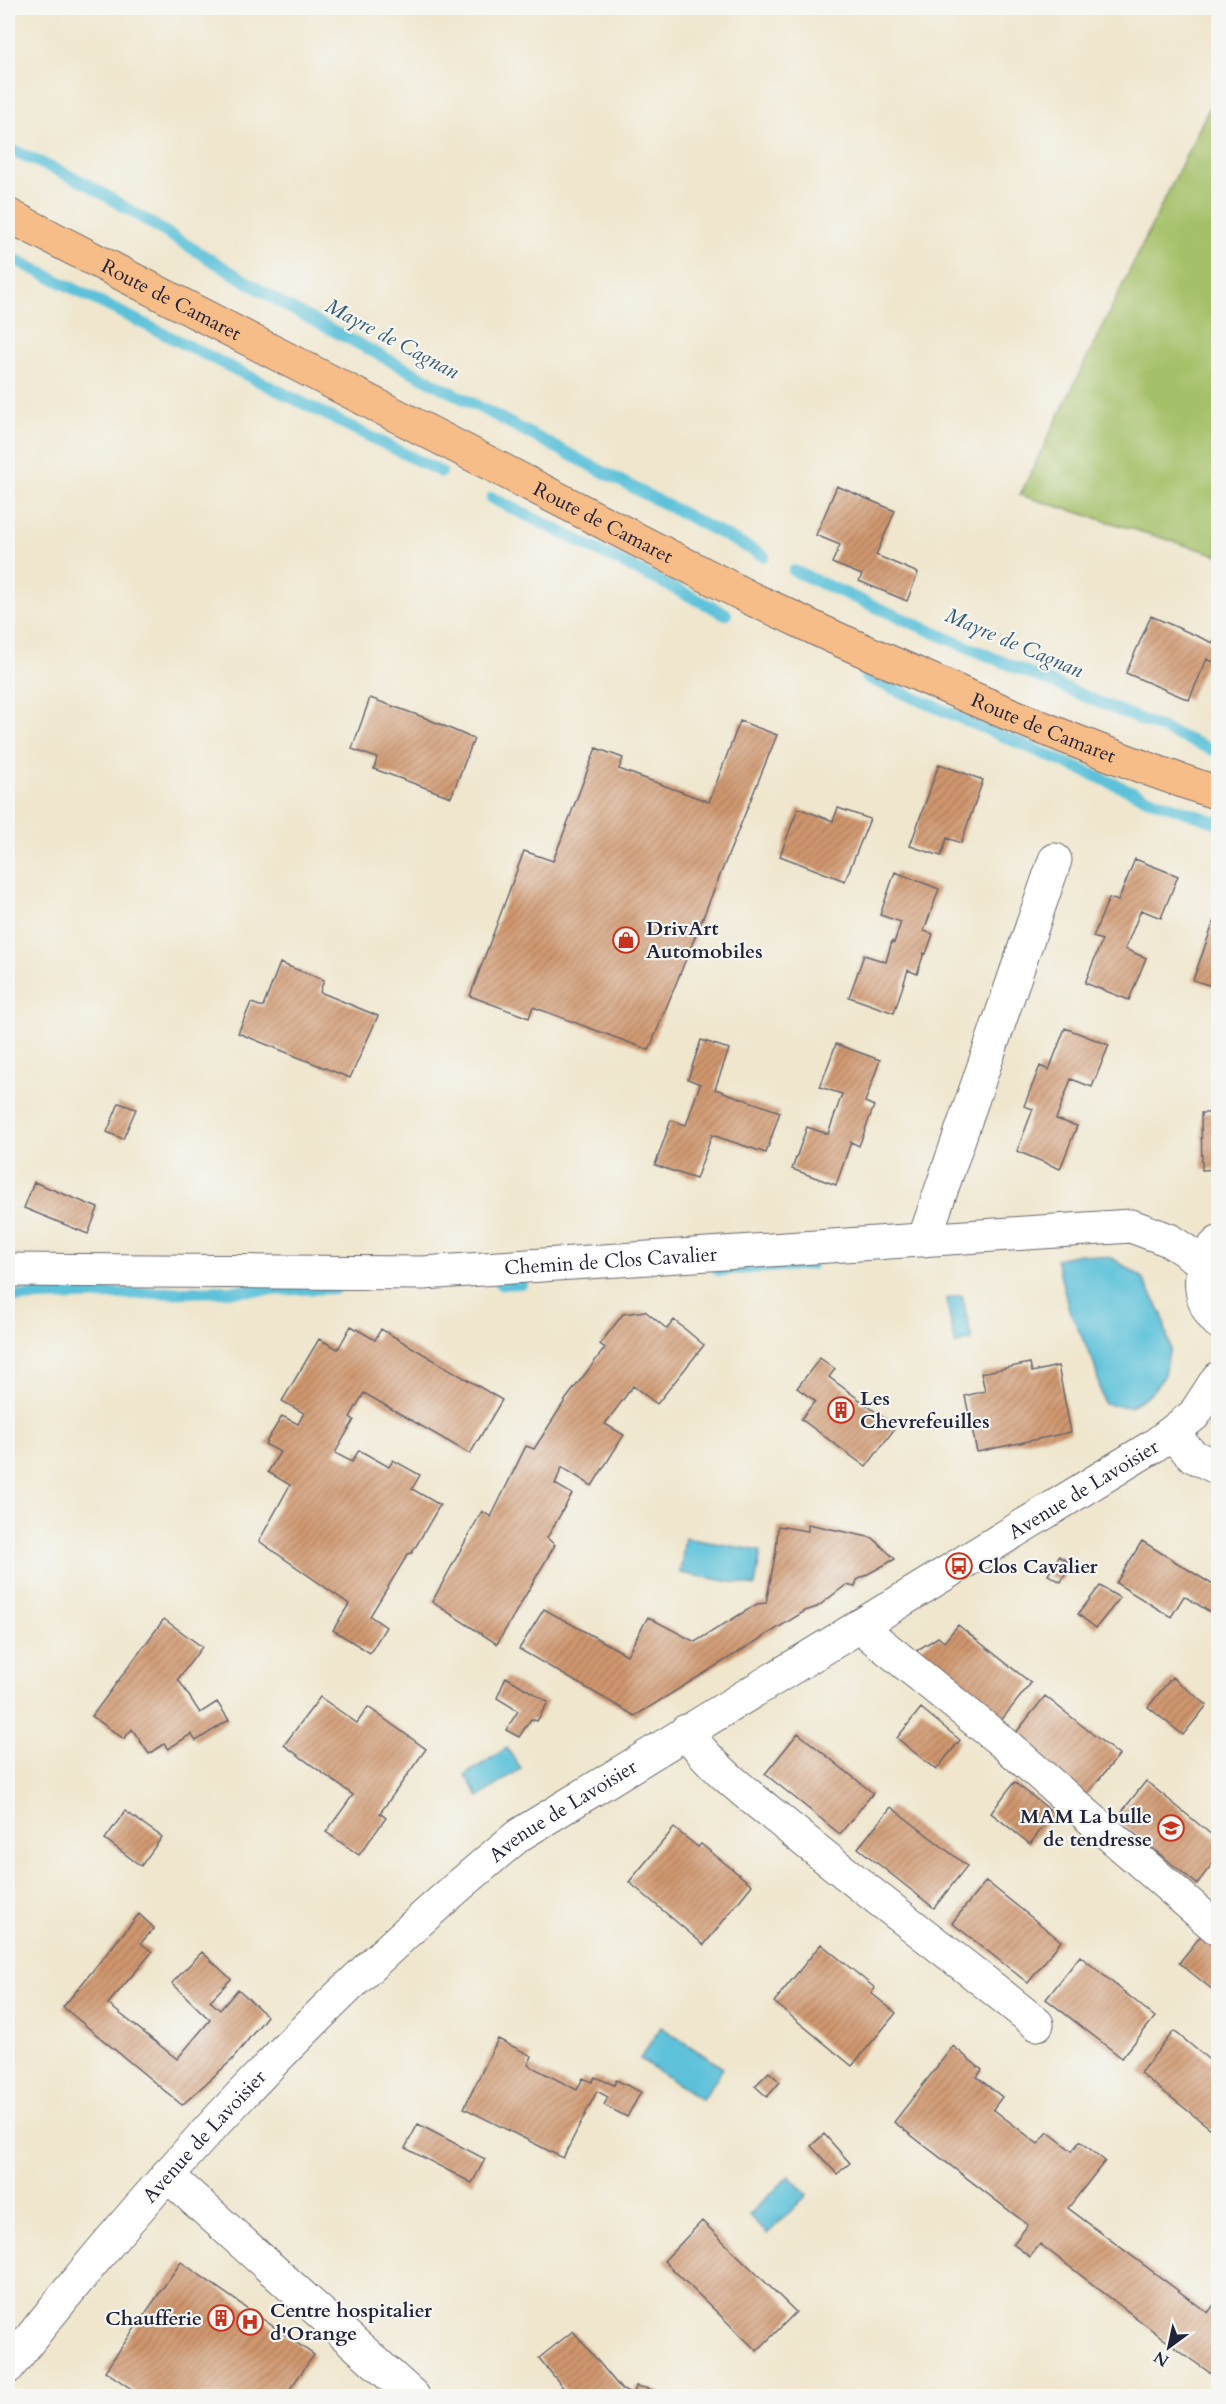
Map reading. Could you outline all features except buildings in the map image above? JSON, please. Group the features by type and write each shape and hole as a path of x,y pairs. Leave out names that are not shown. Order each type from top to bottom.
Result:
{"main road":[{"name":"Route de Camaret","path":"8,215 756,601 995,708 1169,777 1218,793"}],"street":[{"path":"924,1240 1055,860"},
{"name":"Chemin de Clos Cavalier","path":"8,1270 423,1273 1131,1226 1211,1253"},
{"path":"1211,1253 1201,1280 1203,1299 1211,1315 1218,1322"},
{"name":"Avenue de Lavoisier","path":"8,2367 91,2262 167,2175 285,2050 453,1889 519,1835 1117,1470 1200,1449 1194,1415 1218,1378"},
{"path":"859,1626 1006,1745 1218,1929"},
{"path":"686,1731 699,1749 772,1814 1037,2024"},
{"path":"167,2175 413,2397"}],"green space":[{"path":"1218,90 1218,555 1020,495"}],"water":[{"path":"1080,1254 1112,1258 1142,1277 1162,1314 1170,1348 1163,1378 1150,1394 1129,1407 1104,1404 1094,1363 1069,1309 1056,1259"},
{"path":"962,1295 972,1340 955,1344 946,1298"},
{"path":"685,1538 761,1551 755,1586 680,1573"},
{"path":"507,1748 521,1768 479,1797 465,1775"},
{"path":"661,2027 723,2068 702,2100 640,2059"},
{"path":"789,2176 807,2195 767,2234 749,2215"}],"waterway":[{"name":"Mayre de Cagnan","path":"8,148 87,184 288,307 764,556"},
{"path":"8,256 441,472"},
{"path":"492,498 726,614"},
{"name":"Mayre de Cagnan","path":"794,571 967,647 1218,752"},
{"path":"866,677 1149,799 1218,823"},
{"path":"718,1270 811,1264"},
{"path":"501,1284 522,1283"},
{"path":"8,1297 336,1288"}],"place":[{"name":"DrivArt Automobiles","path":"626,940"},
{"name":"Les Chevrefeuilles","path":"841,1410"},
{"name":"Clos Cavalier","path":"959,1566"},
{"name":"MAM La bulle de tendresse","path":"1171,1828"},
{"name":"Chaufferie","path":"221,2318"},
{"name":"Centre hospitalier d'Orange","path":"250,2322"}]}
